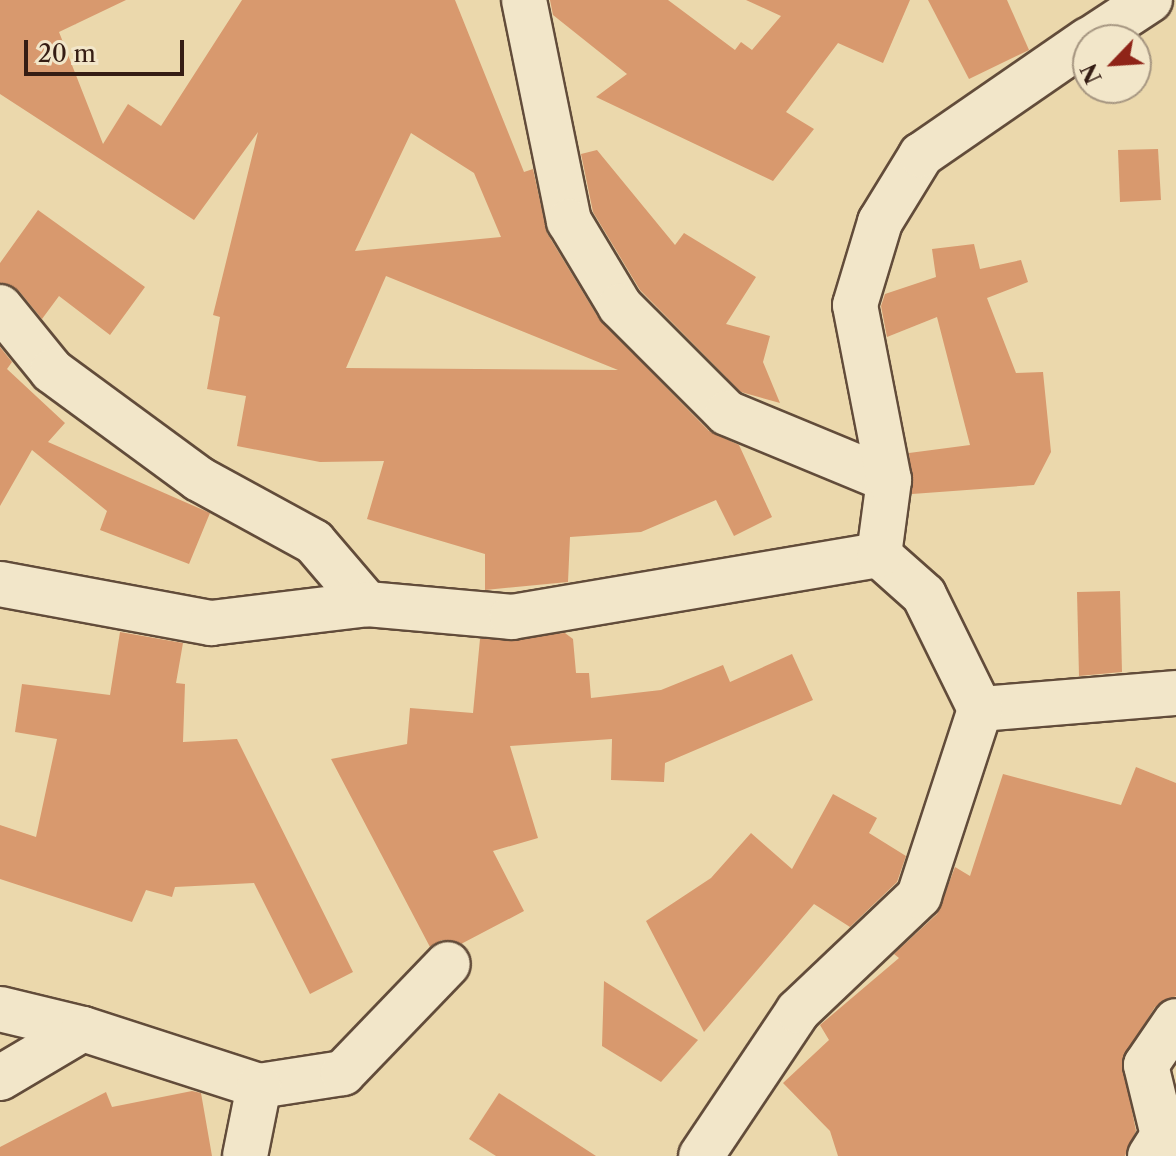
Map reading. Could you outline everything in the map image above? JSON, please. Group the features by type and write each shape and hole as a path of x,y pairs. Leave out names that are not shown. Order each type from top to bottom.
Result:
{"street":[{"path":"524,0 569,221 620,306 727,413 889,480"},
{"path":"1113,24 1150,0"},
{"path":"879,555 889,480 855,305 880,222 921,155 1072,51"},
{"path":"0,307 52,371 199,479 314,542 367,604"},
{"path":"0,584 211,623 367,604 512,617 879,555"},
{"path":"701,1156 798,1011 919,896 980,709 924,595 879,555"},
{"path":"980,709 1175,695"},
{"path":"0,1009 83,1029 259,1086 343,1073 448,964"},
{"path":"1150,1156 1163,1135 1146,1065 1176,1021"},
{"path":"0,1078 83,1029"},
{"path":"245,1156 259,1086"}],"building":[{"path":"0,0 126,0 59,32 103,144 128,104 161,126 242,0 455,0 524,172 533,169 547,233 599,319 709,431 739,445 772,517 734,536 716,500 641,532 570,537 568,582 485,590 485,554 367,519 384,461 320,462 237,446 246,396 207,389 220,317 213,315 258,132 194,220 0,94","holes":["411,133 474,173 501,237 355,251","386,276 618,370 346,368"]},
{"path":"550,0 668,0 735,50 741,42 752,50 781,16 746,0 910,0 883,63 838,43 786,112 814,129 773,181 596,97 627,74 553,15"},
{"path":"928,0 1007,0 1029,50 969,79"},
{"path":"1158,149 1161,200 1120,202 1118,150"},
{"path":"597,150 675,245 684,233 756,277 726,324 770,336 763,362 780,403 741,392 640,290 593,212 581,154"},
{"path":"38,210 145,287 110,335 59,296 42,319 19,291 0,283 0,263"},
{"path":"974,244 980,269 1021,260 1028,282 987,298 1016,373 1043,372 1051,452 1034,485 912,494 909,453 970,445 937,317 887,337 881,306 885,294 936,277 932,249"},
{"path":"0,347 12,362 7,369 65,423 48,442 210,513 189,564 100,530 107,511 32,450 0,506"},
{"path":"1120,591 1122,672 1079,676 1077,592"},
{"path":"120,632 183,643 176,683 185,684 183,742 237,739 353,972 310,994 254,883 175,887 172,897 146,890 132,922 0,879 0,825 36,837 57,739 15,732 22,684 110,695"},
{"path":"565,633 573,639 576,673 589,673 591,698 661,690 723,665 730,682 792,654 813,700 665,763 664,782 611,780 612,739 510,746 538,838 493,851 524,911 461,944 442,940 430,947 331,759 407,744 410,708 473,713 480,639"},
{"path":"1136,767 1176,783 1176,996 1155,1007 1122,1060 1136,1131 1125,1156 838,1156 830,1131 783,1083 829,1040 820,1025 899,958 894,954 937,914 955,867 970,876 1003,774 1121,805"},
{"path":"833,794 877,818 869,833 906,856 897,882 850,927 814,904 704,1032 646,921 711,878 751,833 792,869"},
{"path":"604,981 698,1040 661,1082 602,1046"},
{"path":"192,1091 201,1093 212,1156 0,1156 0,1147 106,1092 112,1107"},
{"path":"499,1093 596,1156 496,1156 469,1139"}]}
